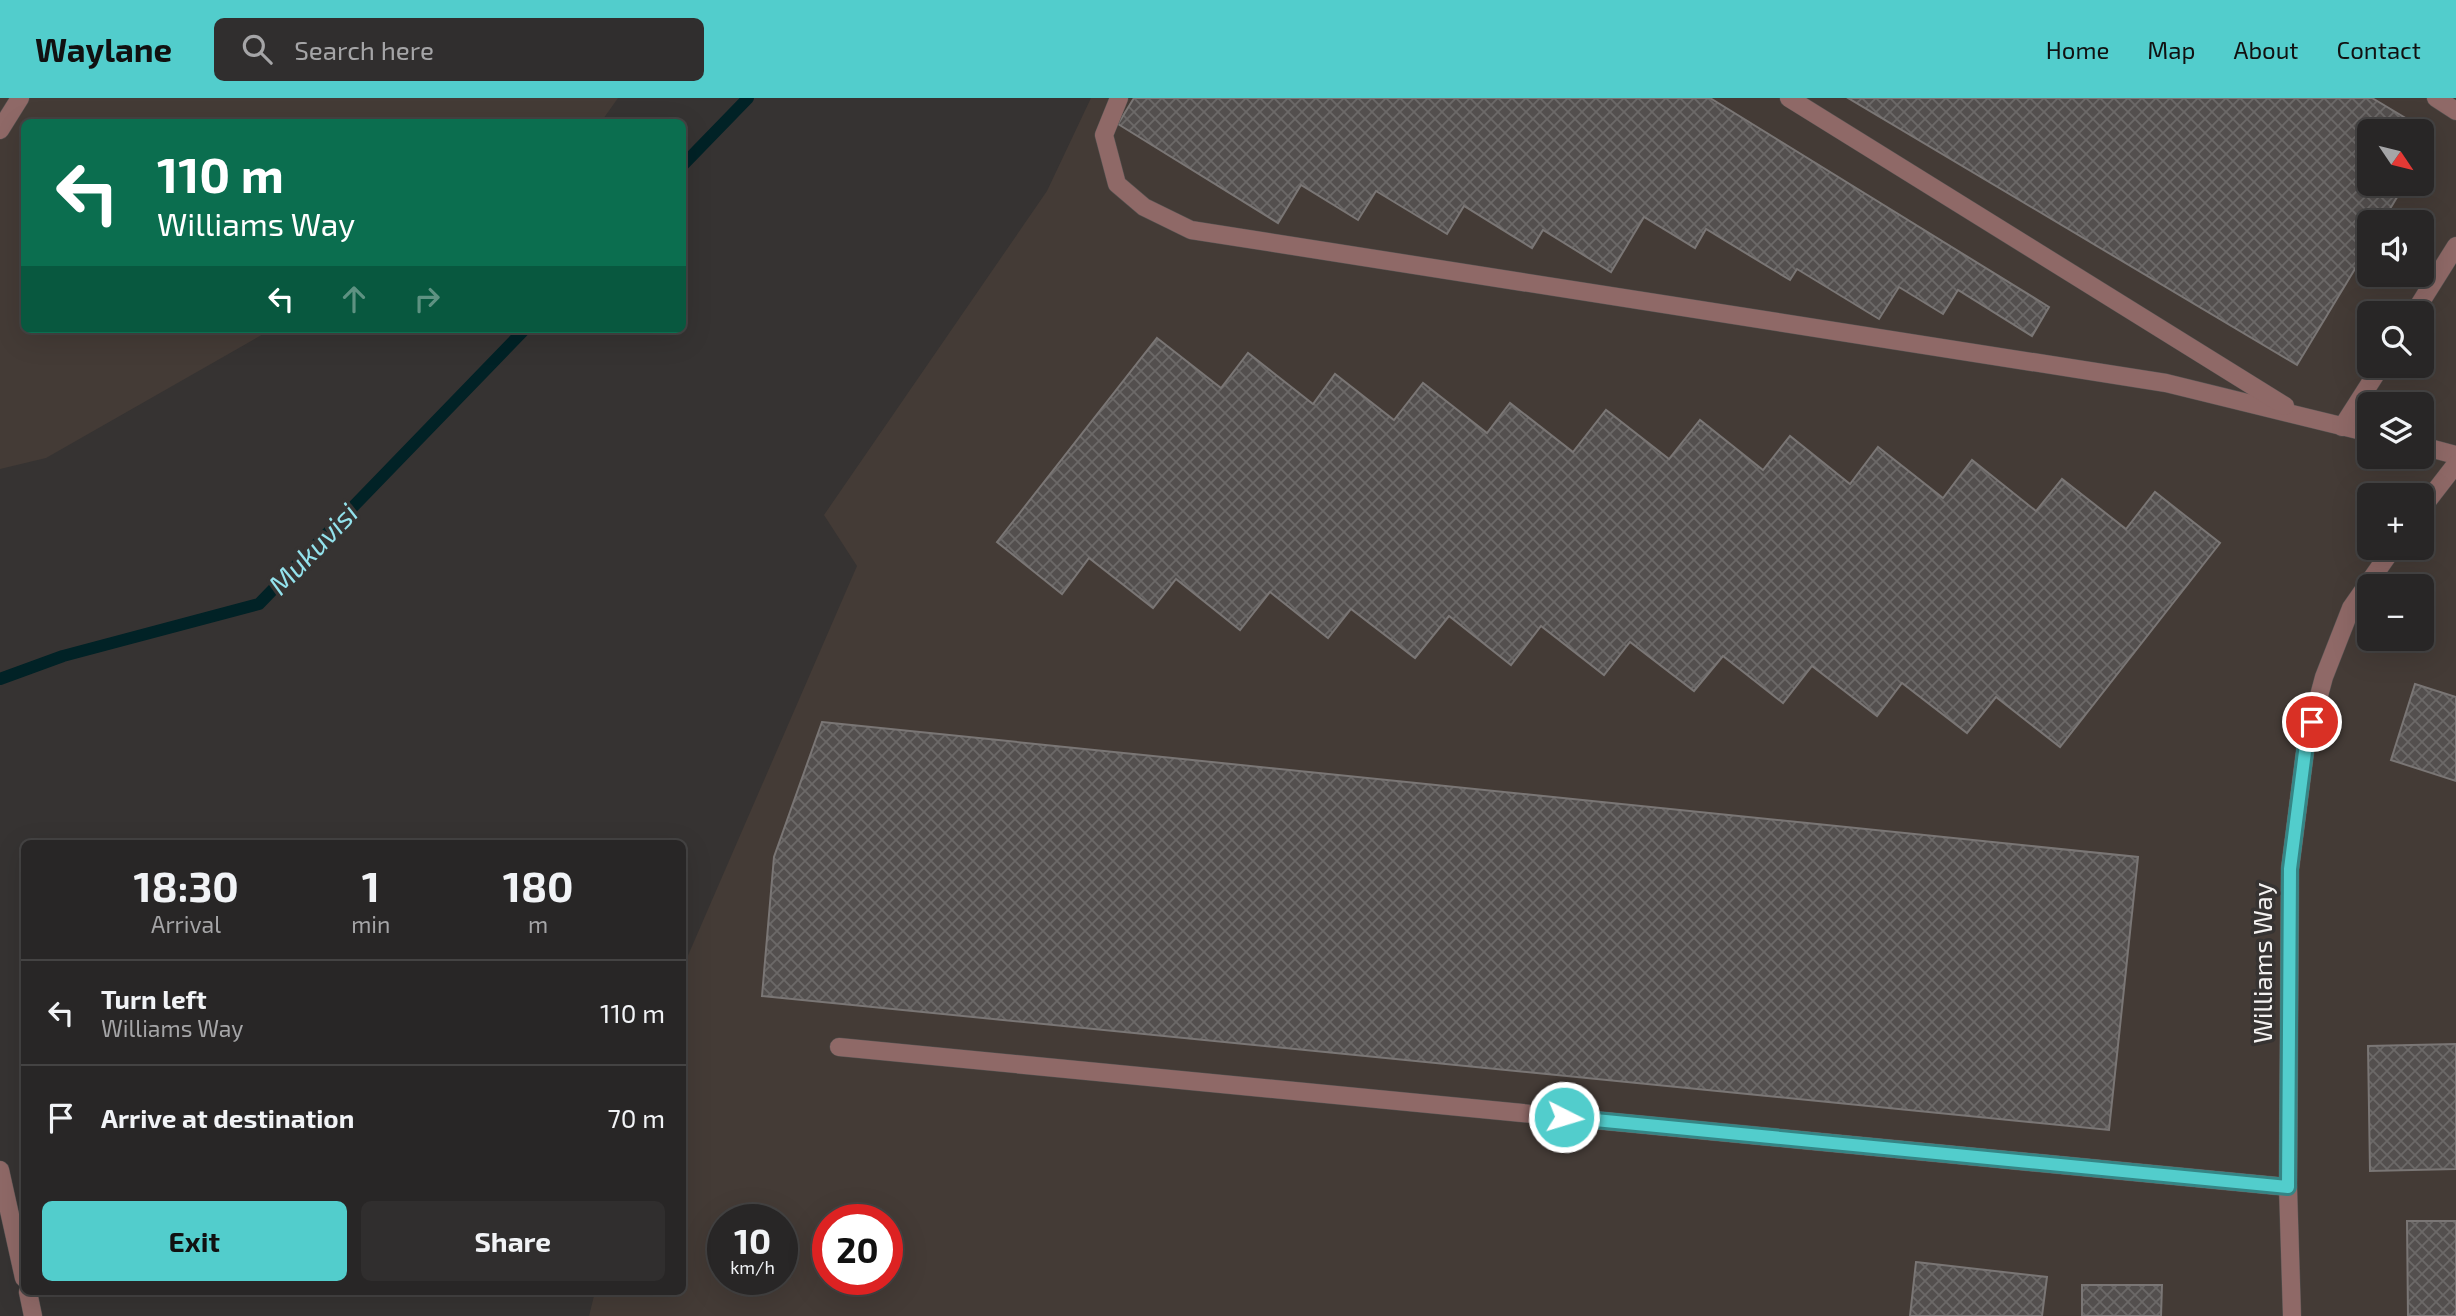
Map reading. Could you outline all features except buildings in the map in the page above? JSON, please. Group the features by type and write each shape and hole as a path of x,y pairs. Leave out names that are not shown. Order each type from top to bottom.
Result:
{"street":[{"path":"0,130 20,98"},
{"path":"1119,98 1104,135 1117,184 1144,207 1191,230 2166,383 2357,430"},
{"path":"1788,98 2300,415"},
{"path":"2436,98 2456,111"},
{"path":"2422,301 2456,246"},
{"path":"2342,426 2373,378"},
{"path":"2434,449 2456,455"},
{"path":"2434,492 2456,464"},
{"name":"Williams Way","path":"2292,1316 2288,1187 2290,869 2306,744 2324,677 2351,608 2385,560"},
{"path":"839,1047 2288,1187"},
{"path":"0,1170 21,1264"},
{"path":"28,1295 33,1316"}],"shaded area":[{"path":"0,98 618,98 603,119 21,119 21,333 265,333 46,458 0,469"},
{"path":"1091,98 2456,98 2456,1316 589,1316 594,1295 686,1295 686,960 857,566 824,515 1047,191"}],"waterway":[{"name":"Mukuvisi","path":"686,162 748,98"},
{"name":"Mukuvisi","path":"0,679 63,656 259,604 521,333"}],"route":[{"path":"1564,1117 2288,1187 2290,869 2306,744 2312,722"}]}
